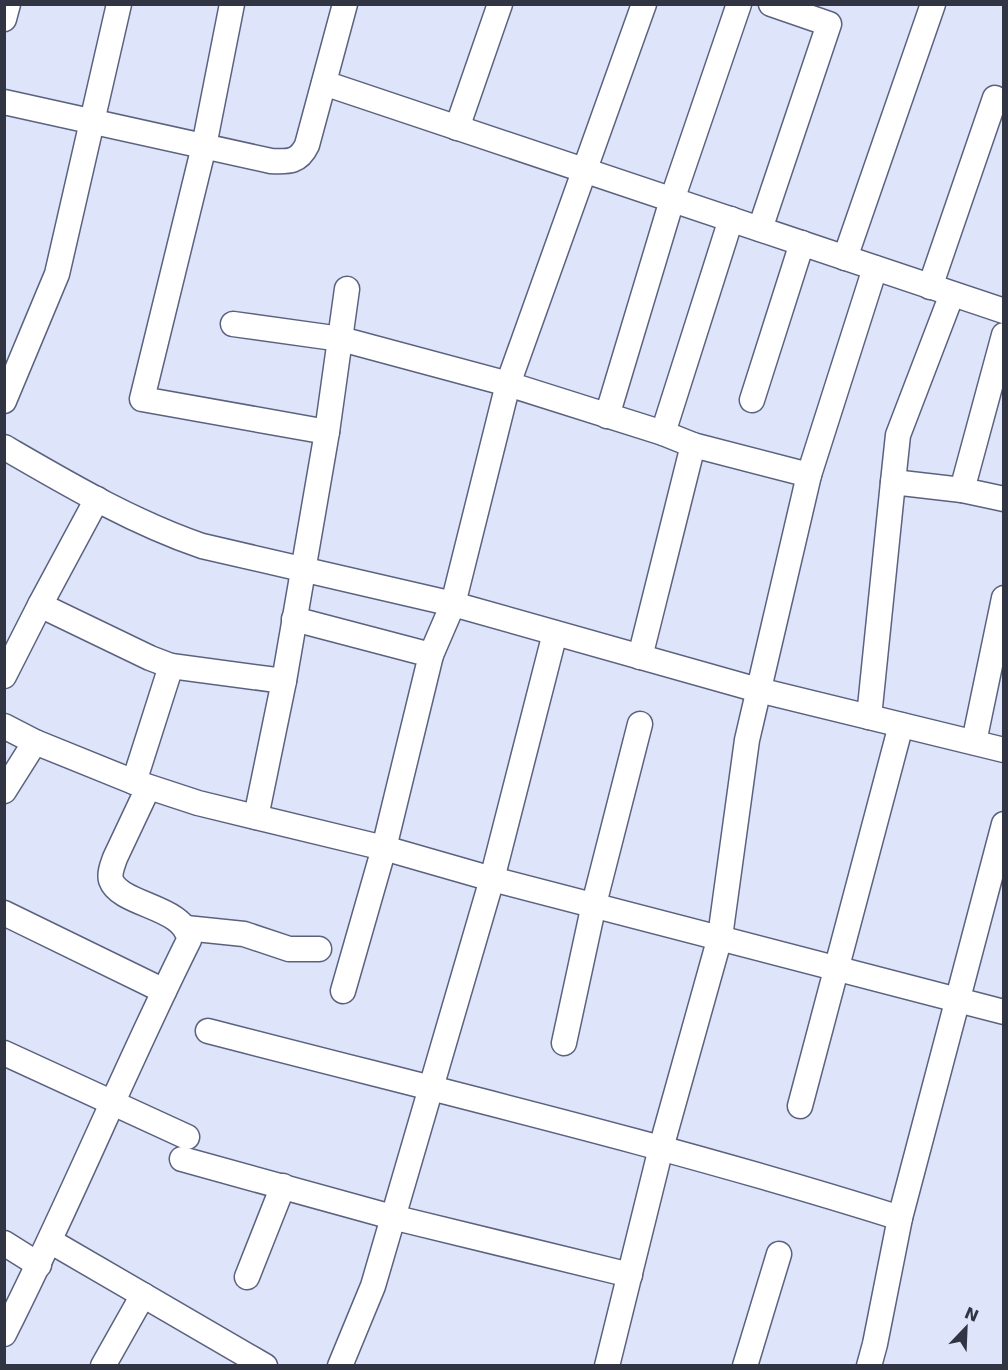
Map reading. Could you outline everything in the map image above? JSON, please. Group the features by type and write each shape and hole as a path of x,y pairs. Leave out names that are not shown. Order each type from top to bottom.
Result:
{"street":[{"path":"4,19 8,4"},
{"path":"4,401 57,274 118,4"},
{"path":"232,4 204,146 142,399 327,432"},
{"path":"4,102 271,161 287,162 298,159 308,146 345,4"},
{"path":"457,128 500,4"},
{"path":"343,991 384,848 431,655 453,604 507,384 644,4"},
{"path":"607,416 672,200 739,4"},
{"path":"844,258 933,4"},
{"path":"760,229 822,14 782,6"},
{"path":"324,83 1004,311"},
{"path":"869,717 898,435 995,98"},
{"path":"663,433 730,219"},
{"path":"752,400 802,243"},
{"path":"607,1365 661,1148 720,937 747,740 809,475 875,268"},
{"path":"256,818 284,681 327,432 347,289"},
{"path":"233,324 341,339 507,384 693,444 809,475"},
{"path":"962,490 1004,335"},
{"path":"640,657 693,444"},
{"path":"4,447 97,500 178,538 202,546 453,604 758,690 1004,750"},
{"path":"893,482 962,490 1004,499"},
{"path":"4,676 97,500"},
{"path":"974,742 1004,598"},
{"path":"40,605 171,666 284,681"},
{"path":"294,619 431,655"},
{"path":"340,1365 373,1286 492,879 555,633"},
{"path":"171,666 141,785 111,868 111,880 126,895 167,915 186,928 244,933 289,948 319,949"},
{"path":"564,1043 594,904 640,724"},
{"path":"800,1106 901,724"},
{"path":"4,726 34,742 141,785 256,818 384,848 492,879 1004,1012"},
{"path":"4,792 34,742"},
{"path":"869,1365 900,1218 1004,824"},
{"path":"4,913 164,991"},
{"path":"4,1334 39,1265 189,940 186,928"},
{"path":"208,1031 661,1148 804,1188 900,1218"},
{"path":"4,1053 112,1104 184,1148 283,1186 392,1217 630,1275"},
{"path":"247,1277 283,1186"},
{"path":"50,1241 266,1365"},
{"path":"4,1243 39,1265"},
{"path":"745,1365 779,1254"},
{"path":"103,1365 143,1295"}]}
